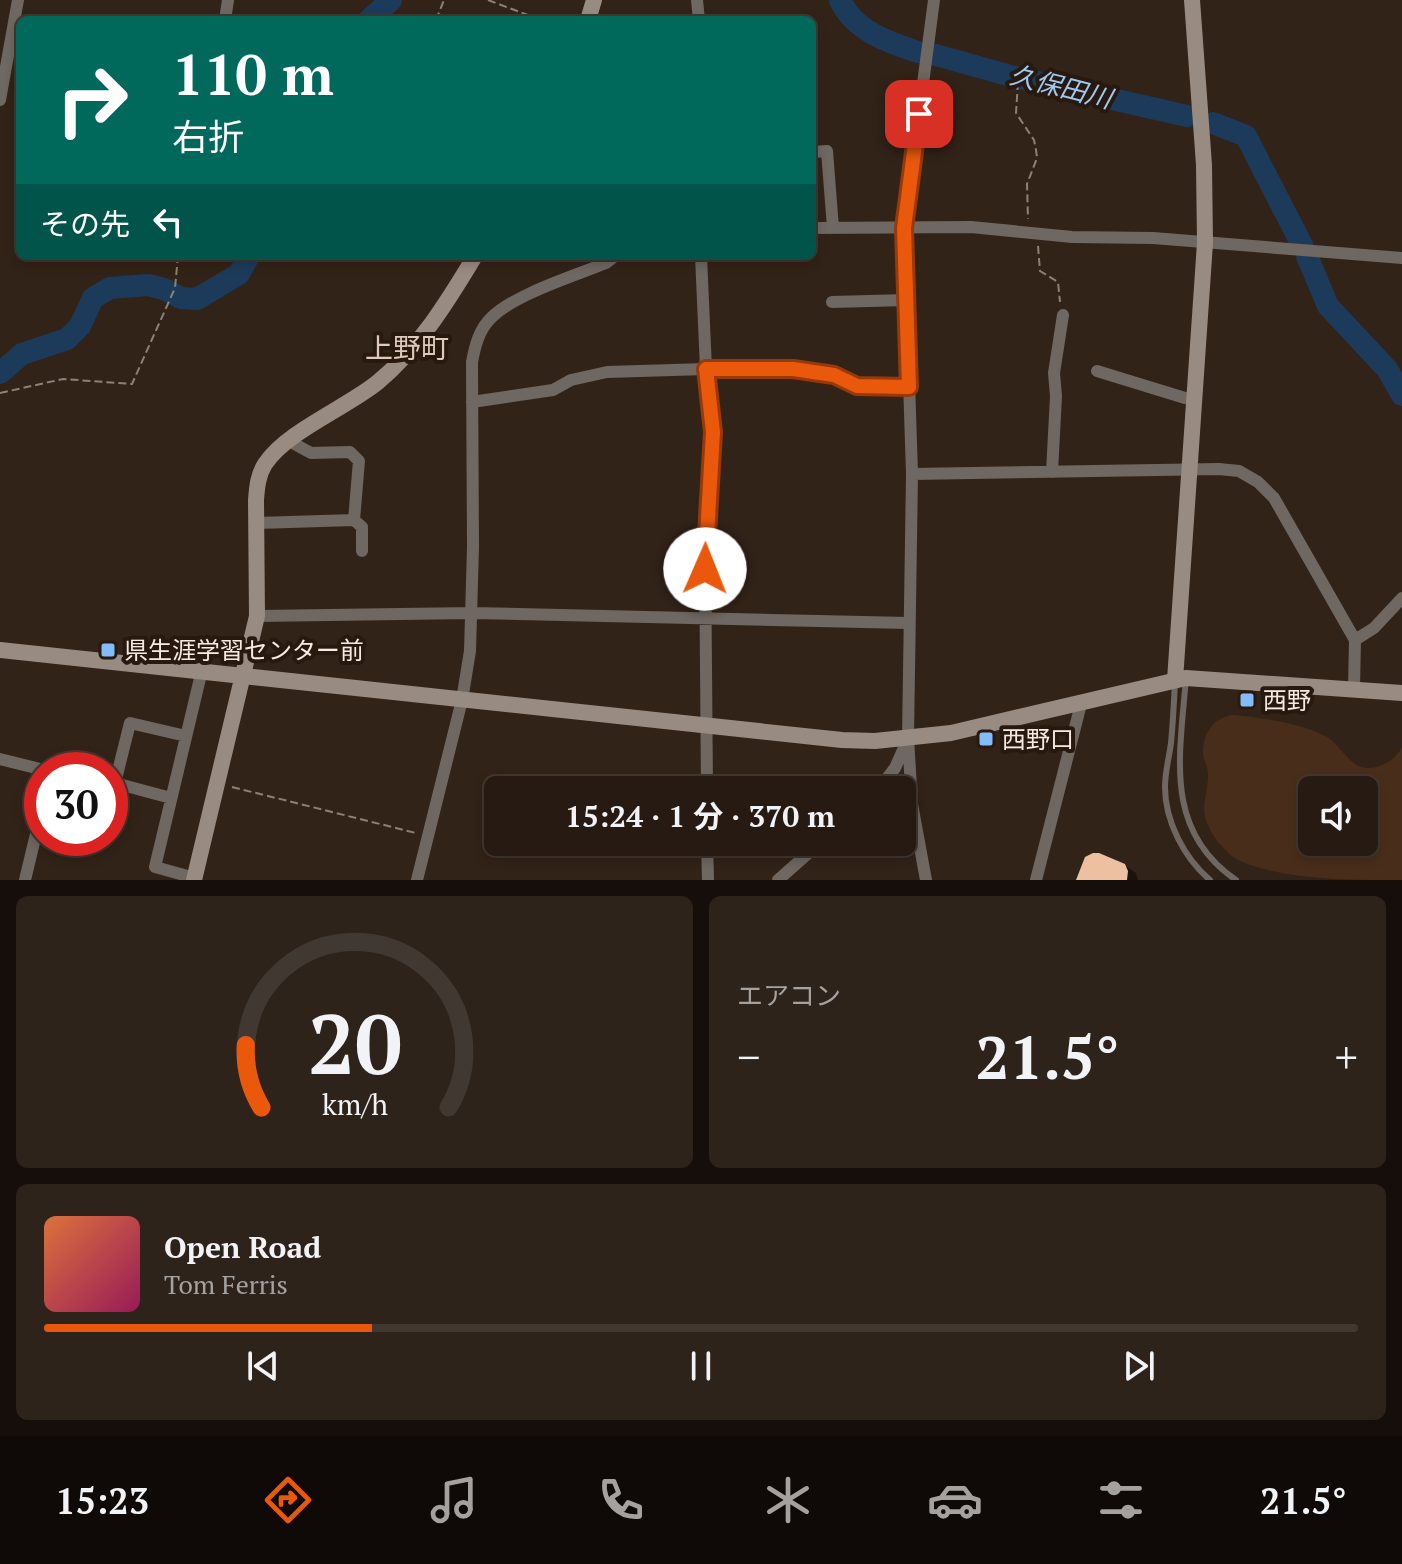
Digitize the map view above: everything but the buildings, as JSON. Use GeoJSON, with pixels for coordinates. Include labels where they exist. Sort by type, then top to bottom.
{"type":"FeatureCollection","features":[{"type":"Feature","properties":{"kind":"street"},"geometry":{"type":"LineString","coordinates":[[0,100],[2,72],[18,0]]}},
{"type":"Feature","properties":{"kind":"street"},"geometry":{"type":"LineString","coordinates":[[926,880],[912,804],[908,738],[912,474],[904,228],[934,0]]}},
{"type":"Feature","properties":{"kind":"street"},"geometry":{"type":"LineString","coordinates":[[1181,679],[1205,243],[1204,165],[1192,0]]}},
{"type":"Feature","properties":{"kind":"street"},"geometry":{"type":"LineString","coordinates":[[816,152],[827,151],[833,228]]}},
{"type":"Feature","properties":{"kind":"street"},"geometry":{"type":"LineString","coordinates":[[816,228],[971,227],[1402,258]]}},
{"type":"Feature","properties":{"kind":"street"},"geometry":{"type":"LineString","coordinates":[[202,670],[155,867],[194,879],[257,616],[258,481],[264,466],[280,447],[378,382],[418,342],[472,260]]}},
{"type":"Feature","properties":{"kind":"street"},"geometry":{"type":"LineString","coordinates":[[417,880],[462,700],[470,651],[472,362],[477,339],[491,318],[511,303],[610,260]]}},
{"type":"Feature","properties":{"kind":"street"},"geometry":{"type":"LineString","coordinates":[[701,260],[706,369],[713,432],[705,545],[707,776]]}},
{"type":"Feature","properties":{"kind":"street"},"geometry":{"type":"LineString","coordinates":[[832,302],[907,300]]}},
{"type":"Feature","properties":{"kind":"street"},"geometry":{"type":"LineString","coordinates":[[1052,472],[1056,396],[1054,373],[1063,315]]}},
{"type":"Feature","properties":{"kind":"street"},"geometry":{"type":"LineString","coordinates":[[472,402],[553,390],[571,380],[607,372],[793,369],[834,375],[857,386],[909,387]]}},
{"type":"Feature","properties":{"kind":"street"},"geometry":{"type":"LineString","coordinates":[[1097,371],[1196,399]]}},
{"type":"Feature","properties":{"kind":"street"},"geometry":{"type":"LineString","coordinates":[[289,441],[311,453],[350,452],[359,461],[354,520]]}},
{"type":"Feature","properties":{"kind":"street"},"geometry":{"type":"LineString","coordinates":[[912,474],[1192,469],[1239,471],[1258,482],[1274,498],[1355,640],[1354,688]]}},
{"type":"Feature","properties":{"kind":"street"},"geometry":{"type":"LineString","coordinates":[[257,523],[354,520],[362,527],[362,551]]}},
{"type":"Feature","properties":{"kind":"street"},"geometry":{"type":"LineString","coordinates":[[1355,640],[1374,628],[1402,598]]}},
{"type":"Feature","properties":{"kind":"street"},"geometry":{"type":"LineString","coordinates":[[257,616],[472,613],[908,623]]}},
{"type":"Feature","properties":{"kind":"street"},"geometry":{"type":"LineString","coordinates":[[0,650],[842,740],[951,733],[1181,679],[1402,693]]}},
{"type":"Feature","properties":{"kind":"street"},"geometry":{"type":"LineString","coordinates":[[1036,880],[1081,704]]}},
{"type":"Feature","properties":{"kind":"street"},"geometry":{"type":"LineString","coordinates":[[171,798],[115,783],[130,723],[186,736]]}},
{"type":"Feature","properties":{"kind":"street"},"geometry":{"type":"LineString","coordinates":[[889,776],[908,738]]}},
{"type":"Feature","properties":{"kind":"street"},"geometry":{"type":"LineString","coordinates":[[0,759],[24,765]]}},
{"type":"Feature","properties":{"kind":"street"},"geometry":{"type":"LineString","coordinates":[[25,880],[31,856]]}},
{"type":"Feature","properties":{"kind":"street"},"geometry":{"type":"LineString","coordinates":[[707,856],[708,880]]}},
{"type":"Feature","properties":{"kind":"street"},"geometry":{"type":"LineString","coordinates":[[778,880],[805,856]]}},
{"type":"Feature","properties":{"kind":"lane"},"geometry":{"type":"LineString","coordinates":[[1181,679],[1165,790],[1171,819],[1184,850],[1210,880]]}},
{"type":"Feature","properties":{"kind":"lane"},"geometry":{"type":"LineString","coordinates":[[1181,679],[1179,772],[1183,802],[1191,828],[1205,854],[1236,880]]}},
{"type":"Feature","properties":{"kind":"path"},"geometry":{"type":"LineString","coordinates":[[488,0],[530,16]]}},
{"type":"Feature","properties":{"kind":"path"},"geometry":{"type":"LineString","coordinates":[[1018,82],[1016,113],[1026,126],[1037,158],[1027,184],[1040,271],[1058,282],[1063,315]]}},
{"type":"Feature","properties":{"kind":"path"},"geometry":{"type":"LineString","coordinates":[[0,393],[63,379],[132,384],[175,288],[178,260]]}},
{"type":"Feature","properties":{"kind":"path"},"geometry":{"type":"LineString","coordinates":[[219,784],[428,836]]}},
{"type":"Feature","properties":{"kind":"shaded area"},"geometry":{"type":"Polygon","coordinates":[[[1235,715],[1270,720],[1316,732],[1332,741],[1354,763],[1366,768],[1387,763],[1402,747],[1402,880],[1340,879],[1277,872],[1240,861],[1227,851],[1211,831],[1204,807],[1208,784],[1203,752],[1205,738],[1212,726],[1222,718],[1235,715]]]}},
{"type":"Feature","properties":{"kind":"waterway","name":"久保田川"},"geometry":{"type":"LineString","coordinates":[[373,16],[391,0]]}},
{"type":"Feature","properties":{"kind":"waterway","name":"久保田川"},"geometry":{"type":"LineString","coordinates":[[840,0],[854,20],[873,34],[918,52]]}},
{"type":"Feature","properties":{"kind":"waterway","name":"久保田川"},"geometry":{"type":"LineString","coordinates":[[936,55],[1011,76],[1187,116]]}},
{"type":"Feature","properties":{"kind":"waterway","name":"久保田川"},"geometry":{"type":"LineString","coordinates":[[1213,123],[1246,136],[1303,247]]}},
{"type":"Feature","properties":{"kind":"waterway","name":"久保田川"},"geometry":{"type":"LineString","coordinates":[[1307,256],[1328,306],[1387,369],[1402,395]]}},
{"type":"Feature","properties":{"kind":"waterway","name":"久保田川"},"geometry":{"type":"LineString","coordinates":[[0,373],[22,354],[67,339],[80,326],[93,298],[110,288],[148,285],[181,298],[197,299],[239,274],[247,260]]}},
{"type":"Feature","properties":{"kind":"place","name":"県生涯学習センター前"},"geometry":{"type":"Point","coordinates":[108,650]}},
{"type":"Feature","properties":{"kind":"place","name":"西野"},"geometry":{"type":"Point","coordinates":[1247,700]}},
{"type":"Feature","properties":{"kind":"place","name":"西野口"},"geometry":{"type":"Point","coordinates":[986,739]}},
{"type":"Feature","properties":{"kind":"district","name":"上野町"},"geometry":{"type":"Point","coordinates":[407,347]}},
{"type":"Feature","properties":{"kind":"route"},"geometry":{"type":"LineString","coordinates":[[705,569],[713,432],[706,369],[793,369],[834,375],[857,386],[909,387],[904,228],[919,114]]}}]}
